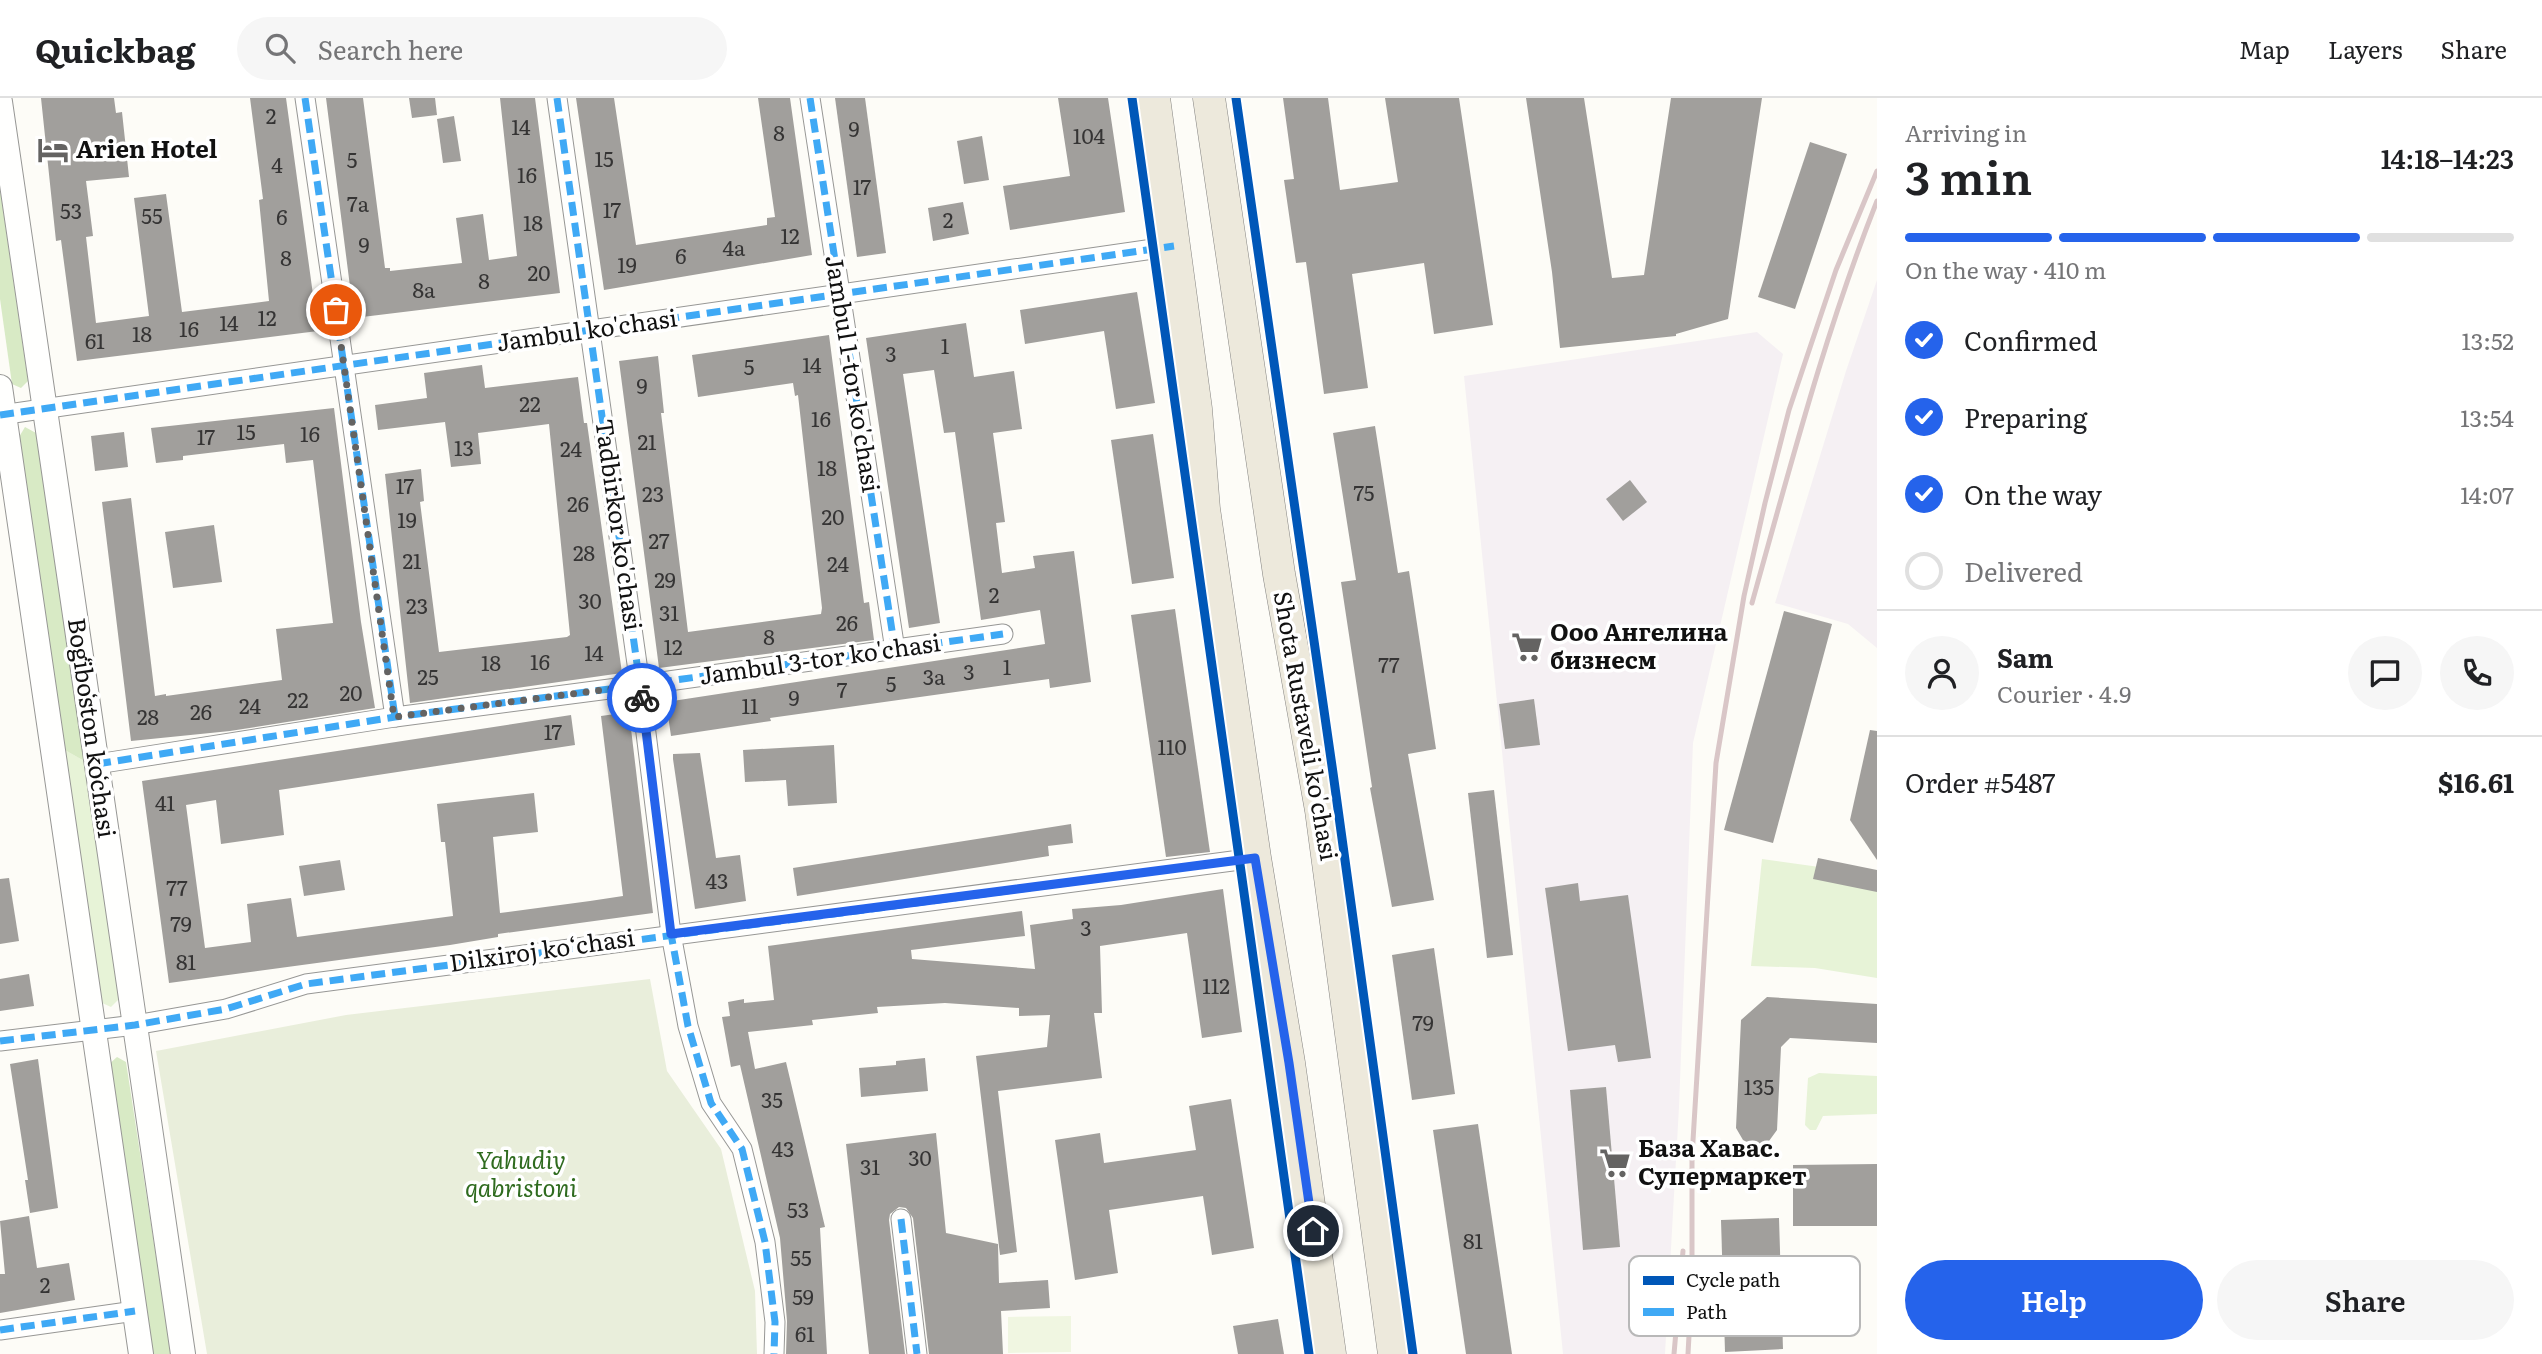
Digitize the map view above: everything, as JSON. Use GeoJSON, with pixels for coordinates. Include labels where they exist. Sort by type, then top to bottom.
{"type":"FeatureCollection","features":[{"type":"Feature","properties":{"kind":"main road"},"geometry":{"type":"LineString","coordinates":[[1154,98],[1196,409],[1204,509],[1255,858],[1289,1063],[1330,1354]]}},
{"type":"Feature","properties":{"kind":"main road","name":"Shota Rustaveli ko'chasi"},"geometry":{"type":"LineString","coordinates":[[1209,98],[1279,574],[1319,798],[1394,1354]]}},
{"type":"Feature","properties":{"kind":"street"},"geometry":{"type":"LineString","coordinates":[[305,98],[394,717]]}},
{"type":"Feature","properties":{"kind":"street","name":"Tadbirkor ko'chasi"},"geometry":{"type":"LineString","coordinates":[[557,98],[640,685],[671,934],[688,1026],[711,1103],[742,1149],[765,1241],[775,1322],[774,1354]]}},
{"type":"Feature","properties":{"kind":"street","name":"Jambul 1-tor ko'chasi"},"geometry":{"type":"LineString","coordinates":[[810,98],[895,650]]}},
{"type":"Feature","properties":{"kind":"street","name":"Bogʻiboʻston koʻchasi"},"geometry":{"type":"LineString","coordinates":[[0,102],[183,1354]]}},
{"type":"Feature","properties":{"kind":"street","name":"Jambul ko'chasi"},"geometry":{"type":"LineString","coordinates":[[2,414],[1174,246]]}},
{"type":"Feature","properties":{"kind":"street","name":"Bogʻiboʻston koʻchasi"},"geometry":{"type":"LineString","coordinates":[[0,387],[141,1354]]}},
{"type":"Feature","properties":{"kind":"street","name":"Jambul 3-tor ko'chasi"},"geometry":{"type":"LineString","coordinates":[[97,764],[394,717],[1003,634]]}},
{"type":"Feature","properties":{"kind":"street","name":"Dilxiroj ko‘chasi"},"geometry":{"type":"LineString","coordinates":[[0,1041],[135,1025],[226,1009],[306,984],[1255,858]]}},
{"type":"Feature","properties":{"kind":"street"},"geometry":{"type":"LineString","coordinates":[[901,1219],[917,1354]]}},
{"type":"Feature","properties":{"kind":"street"},"geometry":{"type":"LineString","coordinates":[[0,1330],[135,1311]]}},
{"type":"Feature","properties":{"kind":"shaded area"},"geometry":{"type":"Polygon","coordinates":[[[1877,280],[1877,648],[1848,624],[1775,603],[1846,371],[1877,280]]]}},
{"type":"Feature","properties":{"kind":"shaded area"},"geometry":{"type":"Polygon","coordinates":[[[1757,332],[1783,354],[1693,743],[1671,1256],[1629,1256],[1629,1336],[1666,1336],[1665,1354],[1563,1354],[1464,376],[1757,332]]]}},
{"type":"Feature","properties":{"kind":"green space"},"geometry":{"type":"Polygon","coordinates":[[[0,189],[28,381],[21,388],[12,384],[0,299],[0,189]]]}},
{"type":"Feature","properties":{"kind":"green space"},"geometry":{"type":"Polygon","coordinates":[[[25,427],[36,433],[86,762],[63,749],[19,437],[25,427]]]}},
{"type":"Feature","properties":{"kind":"green space"},"geometry":{"type":"Polygon","coordinates":[[[63,749],[86,762],[119,999],[111,1007],[100,1002],[63,749]]]}},
{"type":"Feature","properties":{"kind":"green space"},"geometry":{"type":"Polygon","coordinates":[[[1762,859],[1877,875],[1877,978],[1815,968],[1751,966],[1762,859]]]}},
{"type":"Feature","properties":{"kind":"green space","name":"Yahudiy qabristoni"},"geometry":{"type":"Polygon","coordinates":[[[650,979],[667,1071],[721,1149],[755,1291],[757,1354],[207,1354],[156,1051],[346,1015],[650,979]]]}},
{"type":"Feature","properties":{"kind":"green space"},"geometry":{"type":"Polygon","coordinates":[[[117,1057],[126,1062],[171,1354],[150,1354],[107,1066],[117,1057]]]}},
{"type":"Feature","properties":{"kind":"green space"},"geometry":{"type":"Polygon","coordinates":[[[1819,1073],[1877,1076],[1877,1114],[1823,1116],[1816,1130],[1810,1130],[1805,1125],[1808,1078],[1819,1073]]]}},
{"type":"Feature","properties":{"kind":"green space"},"geometry":{"type":"Polygon","coordinates":[[[1071,1316],[1071,1352],[1008,1353],[1008,1317],[1071,1316]]]}},
{"type":"Feature","properties":{"kind":"building"},"geometry":{"type":"Polygon","coordinates":[[[41,98],[114,98],[116,113],[122,112],[129,177],[86,181],[93,236],[86,237],[96,323],[149,316],[134,198],[166,194],[182,312],[269,301],[259,200],[263,199],[250,98],[286,98],[318,331],[77,361],[61,240],[56,241],[41,98]]]}},
{"type":"Feature","properties":{"kind":"building"},"geometry":{"type":"Polygon","coordinates":[[[326,98],[363,98],[385,268],[390,268],[390,271],[462,263],[456,218],[483,214],[489,260],[517,256],[500,98],[535,98],[560,293],[354,318],[326,98]]]}},
{"type":"Feature","properties":{"kind":"building"},"geometry":{"type":"Polygon","coordinates":[[[409,98],[435,98],[437,115],[412,118],[409,98]]]}},
{"type":"Feature","properties":{"kind":"building"},"geometry":{"type":"Polygon","coordinates":[[[576,98],[614,98],[636,245],[767,225],[767,218],[775,217],[758,98],[790,98],[812,255],[604,290],[576,98]]]}},
{"type":"Feature","properties":{"kind":"building"},"geometry":{"type":"Polygon","coordinates":[[[835,98],[865,98],[886,253],[857,257],[835,98]]]}},
{"type":"Feature","properties":{"kind":"building"},"geometry":{"type":"Polygon","coordinates":[[[1058,98],[1108,98],[1125,212],[1010,230],[1003,186],[1070,176],[1058,98]]]}},
{"type":"Feature","properties":{"kind":"building"},"geometry":{"type":"Polygon","coordinates":[[[1283,98],[1328,98],[1340,190],[1398,182],[1385,98],[1459,98],[1493,325],[1434,334],[1424,263],[1352,274],[1368,388],[1324,394],[1306,262],[1296,263],[1284,180],[1294,179],[1283,98]]]}},
{"type":"Feature","properties":{"kind":"building"},"geometry":{"type":"Polygon","coordinates":[[[1526,98],[1584,98],[1612,278],[1644,275],[1671,98],[1762,98],[1728,319],[1676,336],[1560,348],[1552,272],[1526,98]]]}},
{"type":"Feature","properties":{"kind":"building"},"geometry":{"type":"Polygon","coordinates":[[[454,116],[461,161],[443,163],[437,119],[454,116]]]}},
{"type":"Feature","properties":{"kind":"building"},"geometry":{"type":"Polygon","coordinates":[[[982,136],[989,180],[964,184],[957,141],[982,136]]]}},
{"type":"Feature","properties":{"kind":"building"},"geometry":{"type":"Polygon","coordinates":[[[1810,142],[1847,154],[1795,309],[1758,297],[1810,142]]]}},
{"type":"Feature","properties":{"kind":"building"},"geometry":{"type":"Polygon","coordinates":[[[963,202],[969,234],[933,241],[928,208],[963,202]]]}},
{"type":"Feature","properties":{"kind":"building"},"geometry":{"type":"Polygon","coordinates":[[[1137,292],[1155,403],[1116,409],[1104,331],[1025,344],[1020,310],[1137,292]]]}},
{"type":"Feature","properties":{"kind":"building"},"geometry":{"type":"Polygon","coordinates":[[[966,323],[974,377],[1014,371],[1022,429],[993,433],[1005,522],[996,523],[1002,573],[1035,568],[1033,556],[1074,551],[1091,682],[1050,688],[1049,679],[770,718],[771,721],[671,736],[666,702],[1045,644],[1040,610],[981,620],[955,432],[944,433],[934,370],[903,374],[940,623],[909,628],[866,338],[966,323]]]}},
{"type":"Feature","properties":{"kind":"building"},"geometry":{"type":"Polygon","coordinates":[[[829,335],[864,603],[869,602],[874,640],[659,668],[619,361],[658,356],[664,413],[661,413],[688,632],[821,614],[822,608],[798,395],[795,396],[793,383],[698,397],[692,355],[829,335]]]}},
{"type":"Feature","properties":{"kind":"building"},"geometry":{"type":"Polygon","coordinates":[[[482,365],[485,388],[578,377],[584,423],[587,423],[622,673],[410,703],[385,474],[421,469],[424,501],[420,502],[439,652],[570,635],[549,424],[478,433],[481,464],[451,467],[445,422],[378,430],[375,405],[427,398],[424,373],[482,365]]]}},
{"type":"Feature","properties":{"kind":"building"},"geometry":{"type":"Polygon","coordinates":[[[334,408],[361,622],[375,708],[230,731],[131,741],[102,502],[131,498],[155,696],[282,680],[276,629],[333,623],[313,460],[286,463],[284,444],[183,456],[183,460],[156,463],[151,428],[334,408]]]}},
{"type":"Feature","properties":{"kind":"building"},"geometry":{"type":"Polygon","coordinates":[[[1375,426],[1398,573],[1409,571],[1436,749],[1408,754],[1434,900],[1392,907],[1370,788],[1372,787],[1341,582],[1356,580],[1333,433],[1375,426]]]}},
{"type":"Feature","properties":{"kind":"building"},"geometry":{"type":"Polygon","coordinates":[[[124,432],[128,467],[95,471],[91,436],[124,432]]]}},
{"type":"Feature","properties":{"kind":"building"},"geometry":{"type":"Polygon","coordinates":[[[1153,434],[1174,578],[1132,584],[1111,440],[1153,434]]]}},
{"type":"Feature","properties":{"kind":"building"},"geometry":{"type":"Polygon","coordinates":[[[1630,480],[1647,502],[1623,521],[1606,499],[1630,480]]]}},
{"type":"Feature","properties":{"kind":"building"},"geometry":{"type":"Polygon","coordinates":[[[214,525],[222,582],[173,588],[165,532],[214,525]]]}},
{"type":"Feature","properties":{"kind":"building"},"geometry":{"type":"Polygon","coordinates":[[[1175,609],[1210,852],[1166,857],[1131,615],[1175,609]]]}},
{"type":"Feature","properties":{"kind":"building"},"geometry":{"type":"Polygon","coordinates":[[[1784,611],[1832,624],[1773,843],[1724,830],[1784,611]]]}},
{"type":"Feature","properties":{"kind":"building"},"geometry":{"type":"Polygon","coordinates":[[[1534,699],[1540,745],[1505,749],[1499,704],[1534,699]]]}},
{"type":"Feature","properties":{"kind":"building"},"geometry":{"type":"Polygon","coordinates":[[[629,712],[653,913],[498,934],[498,937],[450,945],[169,983],[142,781],[571,715],[575,745],[279,790],[284,835],[221,844],[216,800],[186,805],[205,948],[251,942],[247,904],[291,898],[297,937],[453,916],[445,842],[441,842],[437,804],[534,793],[538,832],[493,837],[500,913],[590,901],[623,896],[601,716],[629,712]]]}},
{"type":"Feature","properties":{"kind":"building"},"geometry":{"type":"Polygon","coordinates":[[[1870,730],[1877,731],[1877,860],[1850,820],[1870,730]]]}},
{"type":"Feature","properties":{"kind":"building"},"geometry":{"type":"Polygon","coordinates":[[[834,745],[837,803],[788,806],[786,780],[745,782],[743,750],[834,745]]]}},
{"type":"Feature","properties":{"kind":"building"},"geometry":{"type":"Polygon","coordinates":[[[700,753],[716,858],[740,855],[746,901],[695,909],[673,754],[700,753]]]}},
{"type":"Feature","properties":{"kind":"building"},"geometry":{"type":"Polygon","coordinates":[[[1494,790],[1513,955],[1487,958],[1468,793],[1494,790]]]}},
{"type":"Feature","properties":{"kind":"building"},"geometry":{"type":"Polygon","coordinates":[[[1071,824],[1073,843],[1048,846],[1049,856],[797,896],[793,868],[1071,824]]]}},
{"type":"Feature","properties":{"kind":"building"},"geometry":{"type":"Polygon","coordinates":[[[1818,858],[1877,870],[1877,892],[1813,879],[1818,858]]]}},
{"type":"Feature","properties":{"kind":"building"},"geometry":{"type":"Polygon","coordinates":[[[340,860],[345,890],[304,896],[299,866],[340,860]]]}},
{"type":"Feature","properties":{"kind":"building"},"geometry":{"type":"Polygon","coordinates":[[[9,878],[19,941],[0,944],[0,879],[9,878]]]}},
{"type":"Feature","properties":{"kind":"building"},"geometry":{"type":"Polygon","coordinates":[[[1578,883],[1580,901],[1628,895],[1651,1058],[1618,1062],[1615,1045],[1568,1051],[1545,888],[1578,883]]]}},
{"type":"Feature","properties":{"kind":"building"},"geometry":{"type":"Polygon","coordinates":[[[1223,889],[1242,1032],[1202,1038],[1187,933],[1100,946],[1102,1013],[1094,1013],[1102,1078],[998,1091],[1017,1252],[1000,1255],[976,1056],[1047,1047],[1050,1015],[1019,1016],[1019,1008],[945,1003],[877,1007],[878,1013],[812,1020],[813,1025],[748,1032],[755,1069],[786,1062],[825,1227],[820,1228],[827,1354],[786,1354],[787,1321],[780,1238],[740,1065],[731,1067],[722,1017],[730,1016],[728,1002],[744,999],[744,1003],[774,1000],[768,946],[1022,911],[1025,936],[911,950],[912,959],[1035,969],[1030,925],[1073,919],[1072,909],[1121,905],[1223,889]]]}},
{"type":"Feature","properties":{"kind":"building"},"geometry":{"type":"Polygon","coordinates":[[[1434,948],[1455,1094],[1412,1100],[1392,955],[1434,948]]]}},
{"type":"Feature","properties":{"kind":"building"},"geometry":{"type":"Polygon","coordinates":[[[29,974],[34,1006],[0,1011],[0,979],[29,974]]]}},
{"type":"Feature","properties":{"kind":"building"},"geometry":{"type":"Polygon","coordinates":[[[1767,997],[1877,1004],[1877,1043],[1790,1038],[1781,1047],[1777,1130],[1769,1141],[1755,1146],[1743,1140],[1736,1128],[1741,1020],[1767,997]]]}},
{"type":"Feature","properties":{"kind":"building"},"geometry":{"type":"Polygon","coordinates":[[[925,1058],[928,1091],[861,1097],[859,1068],[896,1065],[896,1061],[925,1058]]]}},
{"type":"Feature","properties":{"kind":"building"},"geometry":{"type":"Polygon","coordinates":[[[38,1059],[58,1208],[30,1213],[25,1180],[28,1180],[10,1064],[38,1059]]]}},
{"type":"Feature","properties":{"kind":"building"},"geometry":{"type":"Polygon","coordinates":[[[1606,1087],[1620,1247],[1583,1250],[1570,1090],[1606,1087]]]}},
{"type":"Feature","properties":{"kind":"building"},"geometry":{"type":"Polygon","coordinates":[[[1231,1099],[1254,1248],[1212,1255],[1203,1196],[1109,1210],[1118,1273],[1075,1280],[1055,1140],[1100,1133],[1104,1163],[1196,1150],[1189,1106],[1231,1099]]]}},
{"type":"Feature","properties":{"kind":"building"},"geometry":{"type":"Polygon","coordinates":[[[1478,1124],[1512,1354],[1466,1354],[1433,1130],[1478,1124]]]}},
{"type":"Feature","properties":{"kind":"building"},"geometry":{"type":"Polygon","coordinates":[[[936,1133],[946,1233],[998,1244],[999,1283],[1048,1280],[1050,1308],[1001,1311],[1003,1354],[929,1354],[913,1218],[906,1208],[899,1207],[890,1214],[889,1220],[905,1354],[869,1354],[846,1144],[936,1133]]]}},
{"type":"Feature","properties":{"kind":"building"},"geometry":{"type":"Polygon","coordinates":[[[1877,1164],[1877,1226],[1793,1226],[1793,1165],[1877,1164]]]}},
{"type":"Feature","properties":{"kind":"building"},"geometry":{"type":"Polygon","coordinates":[[[29,1216],[37,1268],[69,1263],[75,1300],[0,1313],[0,1274],[5,1274],[0,1221],[29,1216]]]}},
{"type":"Feature","properties":{"kind":"building"},"geometry":{"type":"Polygon","coordinates":[[[1779,1218],[1780,1256],[1722,1256],[1721,1220],[1779,1218]]]}},
{"type":"Feature","properties":{"kind":"building"},"geometry":{"type":"Polygon","coordinates":[[[1278,1319],[1284,1354],[1238,1354],[1233,1326],[1278,1319]]]}},
{"type":"Feature","properties":{"kind":"building"},"geometry":{"type":"Polygon","coordinates":[[[1725,1336],[1783,1336],[1783,1349],[1725,1352],[1725,1336]]]}},
{"type":"Feature","properties":{"kind":"railway"},"geometry":{"type":"LineString","coordinates":[[1692,1256],[1692,1157],[1716,763],[1744,596],[1789,410],[1836,270],[1877,171]]}},
{"type":"Feature","properties":{"kind":"railway"},"geometry":{"type":"LineString","coordinates":[[1752,603],[1825,350],[1877,201]]}},
{"type":"Feature","properties":{"kind":"railway"},"geometry":{"type":"LineString","coordinates":[[1683,1251],[1683,1256]]}},
{"type":"Feature","properties":{"kind":"railway"},"geometry":{"type":"LineString","coordinates":[[1674,1354],[1676,1336]]}},
{"type":"Feature","properties":{"kind":"railway"},"geometry":{"type":"LineString","coordinates":[[1688,1354],[1689,1336]]}},
{"type":"Feature","properties":{"kind":"marked path"},"geometry":{"type":"LineString","coordinates":[[305,98],[395,717]]}},
{"type":"Feature","properties":{"kind":"marked path"},"geometry":{"type":"LineString","coordinates":[[557,98],[640,685],[671,934],[688,1026],[711,1103],[742,1149],[765,1242],[775,1322],[774,1354]]}},
{"type":"Feature","properties":{"kind":"marked path"},"geometry":{"type":"LineString","coordinates":[[810,98],[895,650]]}},
{"type":"Feature","properties":{"kind":"marked path"},"geometry":{"type":"LineString","coordinates":[[0,415],[1174,246]]}},
{"type":"Feature","properties":{"kind":"marked path"},"geometry":{"type":"LineString","coordinates":[[97,764],[395,717],[1003,634]]}},
{"type":"Feature","properties":{"kind":"marked path"},"geometry":{"type":"LineString","coordinates":[[0,1041],[135,1025],[226,1009],[306,984],[1255,858]]}},
{"type":"Feature","properties":{"kind":"marked path"},"geometry":{"type":"LineString","coordinates":[[901,1219],[917,1354]]}},
{"type":"Feature","properties":{"kind":"marked path"},"geometry":{"type":"LineString","coordinates":[[0,1330],[135,1311]]}},
{"type":"Feature","properties":{"kind":"cycle path"},"geometry":{"type":"LineString","coordinates":[[1132,98],[1309,1354]]}},
{"type":"Feature","properties":{"kind":"cycle path"},"geometry":{"type":"LineString","coordinates":[[1236,98],[1413,1354]]}},
{"type":"Feature","properties":{"kind":"way so far"},"geometry":{"type":"LineString","coordinates":[[336,310],[394,717],[640,685],[642,698]]}},
{"type":"Feature","properties":{"kind":"place","name":"Arien Hotel"},"geometry":{"type":"Point","coordinates":[53,150]}},
{"type":"Feature","properties":{"kind":"place","name":"Ооо Ангелина бизнесм"},"geometry":{"type":"Point","coordinates":[1527,647]}},
{"type":"Feature","properties":{"kind":"place","name":"База Хавас. Супермаркет"},"geometry":{"type":"Point","coordinates":[1615,1163]}},
{"type":"Feature","properties":{"kind":"route"},"geometry":{"type":"LineString","coordinates":[[642,698],[671,934],[1255,858],[1313,1231]]}}]}
